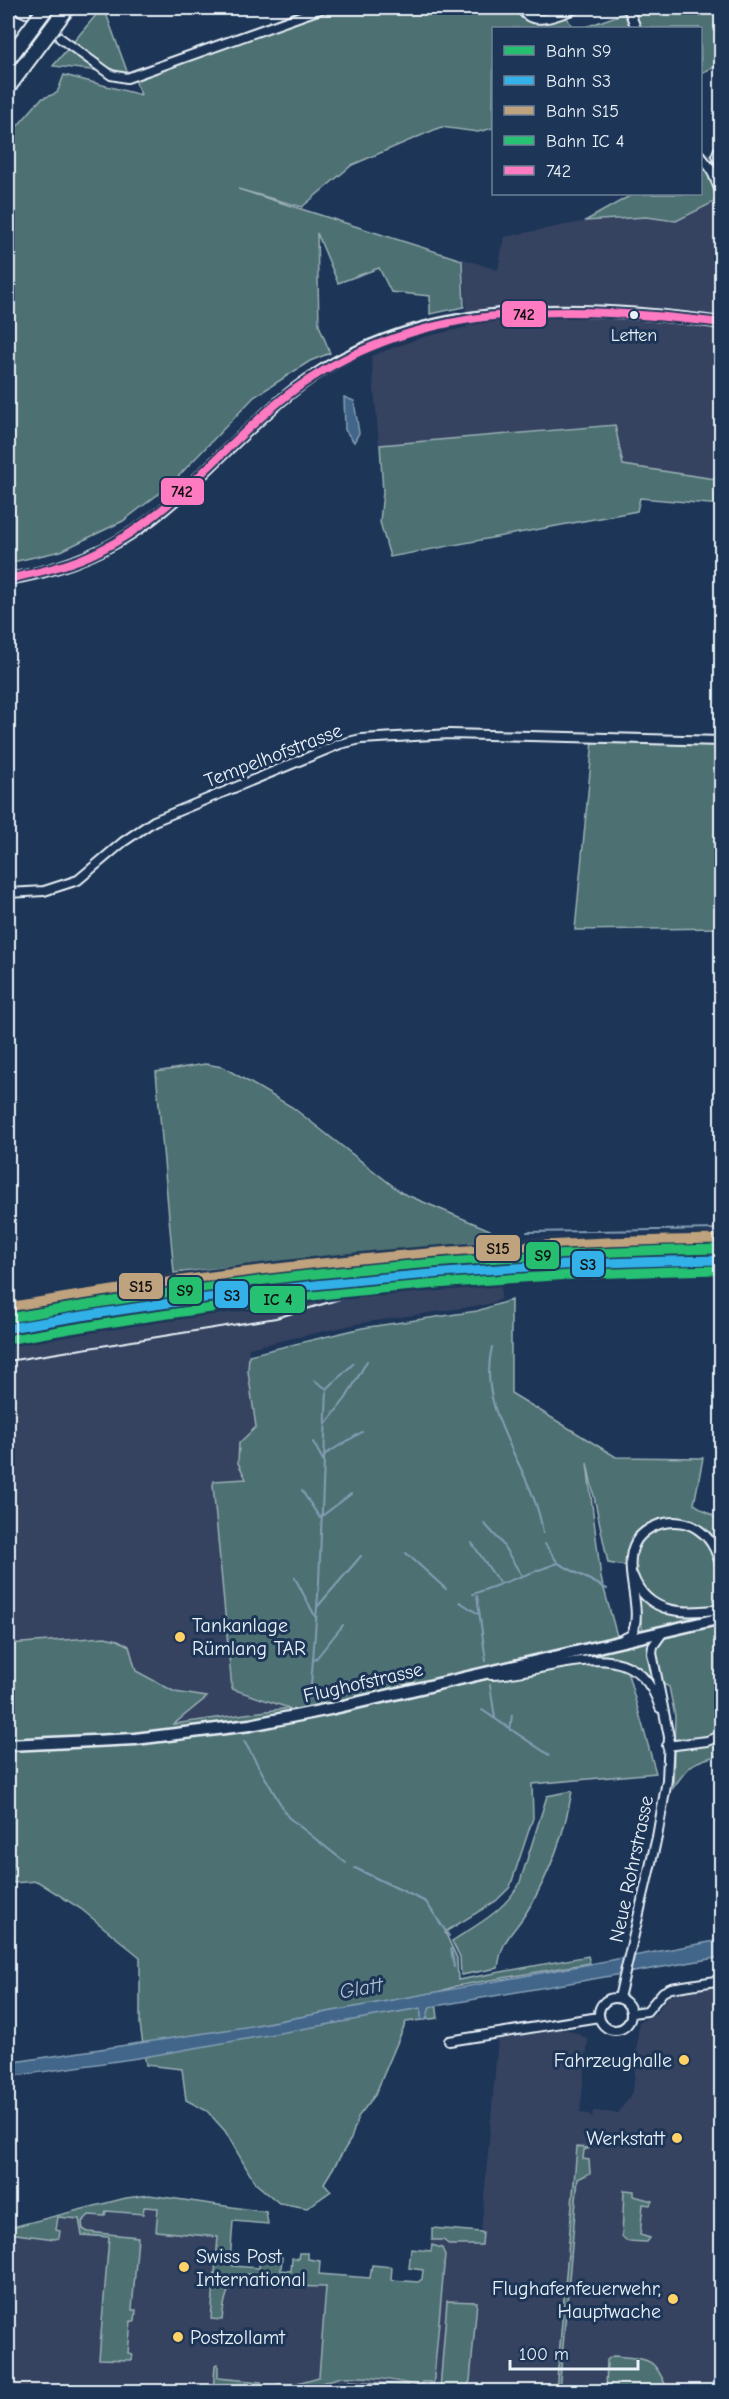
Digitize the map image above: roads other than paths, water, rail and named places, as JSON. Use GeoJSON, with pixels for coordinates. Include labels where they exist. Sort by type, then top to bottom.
{"type":"FeatureCollection","features":[{"type":"Feature","properties":{"kind":"highway"},"geometry":{"type":"LineString","coordinates":[[8,59],[46,8]]}},
{"type":"Feature","properties":{"kind":"highway"},"geometry":{"type":"LineString","coordinates":[[8,87],[67,8]]}},
{"type":"Feature","properties":{"kind":"main road","name":"Flughofstrasse"},"geometry":{"type":"LineString","coordinates":[[8,1745],[108,1741],[224,1729],[330,1709],[722,1618]]}},
{"type":"Feature","properties":{"kind":"street"},"geometry":{"type":"LineString","coordinates":[[8,11],[15,8],[27,13]]}},
{"type":"Feature","properties":{"kind":"street"},"geometry":{"type":"LineString","coordinates":[[60,38],[111,75],[127,78],[323,8]]}},
{"type":"Feature","properties":{"kind":"street"},"geometry":{"type":"LineString","coordinates":[[521,8],[524,14],[534,19],[553,17],[577,8]]}},
{"type":"Feature","properties":{"kind":"street"},"geometry":{"type":"LineString","coordinates":[[628,8],[636,27]]}},
{"type":"Feature","properties":{"kind":"street"},"geometry":{"type":"LineString","coordinates":[[702,158],[711,169],[722,196]]}},
{"type":"Feature","properties":{"kind":"street"},"geometry":{"type":"LineString","coordinates":[[8,579],[82,560],[135,533],[177,500],[291,392],[340,361],[409,332],[486,315],[547,310],[627,312],[722,323]]}},
{"type":"Feature","properties":{"kind":"street","name":"Tempelhofstrasse"},"geometry":{"type":"LineString","coordinates":[[8,893],[44,891],[78,880],[123,842],[154,821],[340,744],[361,739],[450,734],[722,741]]}},
{"type":"Feature","properties":{"kind":"street"},"geometry":{"type":"LineString","coordinates":[[617,1643],[631,1635],[636,1626],[631,1572],[632,1552],[643,1535],[657,1525],[675,1522],[694,1527],[714,1546],[722,1571]]}},
{"type":"Feature","properties":{"kind":"street"},"geometry":{"type":"LineString","coordinates":[[631,1572],[644,1596],[668,1611],[689,1614],[722,1609]]}},
{"type":"Feature","properties":{"kind":"street","name":"Neue Rohrstrasse"},"geometry":{"type":"LineString","coordinates":[[619,1998],[665,1791],[669,1737],[666,1713],[652,1653],[652,1646],[663,1632]]}},
{"type":"Feature","properties":{"kind":"street","name":"Neue Rohrstrasse"},"geometry":{"type":"LineString","coordinates":[[471,1676],[512,1675],[590,1660],[621,1662],[638,1671],[656,1696],[667,1746]]}},
{"type":"Feature","properties":{"kind":"street"},"geometry":{"type":"LineString","coordinates":[[667,1746],[707,1740],[722,1735]]}},
{"type":"Feature","properties":{"kind":"street"},"geometry":{"type":"LineString","coordinates":[[632,2013],[647,2011],[663,1992],[671,1988],[722,1980]]}},
{"type":"Feature","properties":{"kind":"street"},"geometry":{"type":"LineString","coordinates":[[619,1998],[626,2002],[632,2013],[628,2025],[617,2031],[605,2027],[599,2017],[600,2008],[606,2001],[619,1998]]}},
{"type":"Feature","properties":{"kind":"street"},"geometry":{"type":"LineString","coordinates":[[449,2041],[599,2017]]}},
{"type":"Feature","properties":{"kind":"waterway"},"geometry":{"type":"LineString","coordinates":[[527,1232],[722,1229]]}},
{"type":"Feature","properties":{"kind":"waterway"},"geometry":{"type":"LineString","coordinates":[[492,1347],[489,1372],[498,1419],[529,1486],[538,1509],[543,1533]]}},
{"type":"Feature","properties":{"kind":"waterway"},"geometry":{"type":"LineString","coordinates":[[326,1424],[346,1398],[367,1361]]}},
{"type":"Feature","properties":{"kind":"waterway"},"geometry":{"type":"LineString","coordinates":[[310,1698],[319,1582],[327,1389],[353,1364]]}},
{"type":"Feature","properties":{"kind":"waterway"},"geometry":{"type":"LineString","coordinates":[[314,1380],[327,1389]]}},
{"type":"Feature","properties":{"kind":"waterway"},"geometry":{"type":"LineString","coordinates":[[324,1455],[362,1432]]}},
{"type":"Feature","properties":{"kind":"waterway"},"geometry":{"type":"LineString","coordinates":[[313,1442],[323,1460]]}},
{"type":"Feature","properties":{"kind":"waterway"},"geometry":{"type":"LineString","coordinates":[[302,1491],[320,1518]]}},
{"type":"Feature","properties":{"kind":"waterway"},"geometry":{"type":"LineString","coordinates":[[322,1516],[351,1494]]}},
{"type":"Feature","properties":{"kind":"waterway"},"geometry":{"type":"LineString","coordinates":[[484,1523],[501,1542],[522,1576]]}},
{"type":"Feature","properties":{"kind":"waterway"},"geometry":{"type":"LineString","coordinates":[[472,1543],[500,1584]]}},
{"type":"Feature","properties":{"kind":"waterway"},"geometry":{"type":"LineString","coordinates":[[545,1544],[558,1563],[607,1589]]}},
{"type":"Feature","properties":{"kind":"waterway"},"geometry":{"type":"LineString","coordinates":[[406,1553],[446,1589]]}},
{"type":"Feature","properties":{"kind":"waterway"},"geometry":{"type":"LineString","coordinates":[[318,1606],[361,1556]]}},
{"type":"Feature","properties":{"kind":"waterway"},"geometry":{"type":"LineString","coordinates":[[473,1594],[558,1563]]}},
{"type":"Feature","properties":{"kind":"waterway"},"geometry":{"type":"LineString","coordinates":[[295,1578],[316,1618]]}},
{"type":"Feature","properties":{"kind":"waterway"},"geometry":{"type":"LineString","coordinates":[[477,1596],[486,1661]]}},
{"type":"Feature","properties":{"kind":"waterway"},"geometry":{"type":"LineString","coordinates":[[460,1602],[480,1615]]}},
{"type":"Feature","properties":{"kind":"waterway"},"geometry":{"type":"LineString","coordinates":[[315,1660],[343,1625]]}},
{"type":"Feature","properties":{"kind":"waterway"},"geometry":{"type":"LineString","coordinates":[[490,1685],[495,1718]]}},
{"type":"Feature","properties":{"kind":"waterway"},"geometry":{"type":"LineString","coordinates":[[482,1710],[549,1755]]}},
{"type":"Feature","properties":{"kind":"waterway"},"geometry":{"type":"LineString","coordinates":[[510,1730],[512,1715]]}},
{"type":"Feature","properties":{"kind":"waterway"},"geometry":{"type":"LineString","coordinates":[[244,1741],[288,1817],[346,1863]]}},
{"type":"Feature","properties":{"kind":"waterway"},"geometry":{"type":"LineString","coordinates":[[355,1868],[426,1902],[449,1936]]}},
{"type":"Feature","properties":{"kind":"waterway"},"geometry":{"type":"LineString","coordinates":[[451,1949],[454,1967]]}},
{"type":"Feature","properties":{"kind":"railway"},"geometry":{"type":"LineString","coordinates":[[722,143],[714,148],[711,156],[722,179]]}},
{"type":"Feature","properties":{"kind":"railway"},"geometry":{"type":"LineString","coordinates":[[8,1338],[134,1317],[448,1274],[511,1263]]}},
{"type":"Feature","properties":{"kind":"railway"},"geometry":{"type":"LineString","coordinates":[[8,1361],[276,1318],[357,1294]]}},
{"type":"Feature","properties":{"kind":"rail line","name":"S15"},"geometry":{"type":"LineString","coordinates":[[8,1307],[185,1280],[363,1259],[542,1245],[722,1239]]}},
{"type":"Feature","properties":{"kind":"rail line","name":"S9"},"geometry":{"type":"LineString","coordinates":[[8,1318],[186,1290],[364,1269],[542,1256],[722,1249]]}},
{"type":"Feature","properties":{"kind":"rail line","name":"S3"},"geometry":{"type":"LineString","coordinates":[[10,1328],[187,1300],[364,1280],[543,1266],[722,1260]]}},
{"type":"Feature","properties":{"kind":"place","name":"Letten"},"geometry":{"type":"Point","coordinates":[634,315]}},
{"type":"Feature","properties":{"kind":"place","name":"Tankanlage Rümlang TAR"},"geometry":{"type":"Point","coordinates":[180,1637]}},
{"type":"Feature","properties":{"kind":"place","name":"Fahrzeughalle"},"geometry":{"type":"Point","coordinates":[684,2060]}},
{"type":"Feature","properties":{"kind":"place","name":"Werkstatt"},"geometry":{"type":"Point","coordinates":[677,2138]}},
{"type":"Feature","properties":{"kind":"place","name":"Swiss Post International"},"geometry":{"type":"Point","coordinates":[184,2267]}},
{"type":"Feature","properties":{"kind":"place","name":"Flughafenfeuerwehr, Hauptwache"},"geometry":{"type":"Point","coordinates":[673,2299]}},
{"type":"Feature","properties":{"kind":"place","name":"Postzollamt"},"geometry":{"type":"Point","coordinates":[178,2337]}},
{"type":"Feature","properties":{"kind":"water label","name":"Glatt"},"geometry":{"type":"Point","coordinates":[361,1988]}}]}
